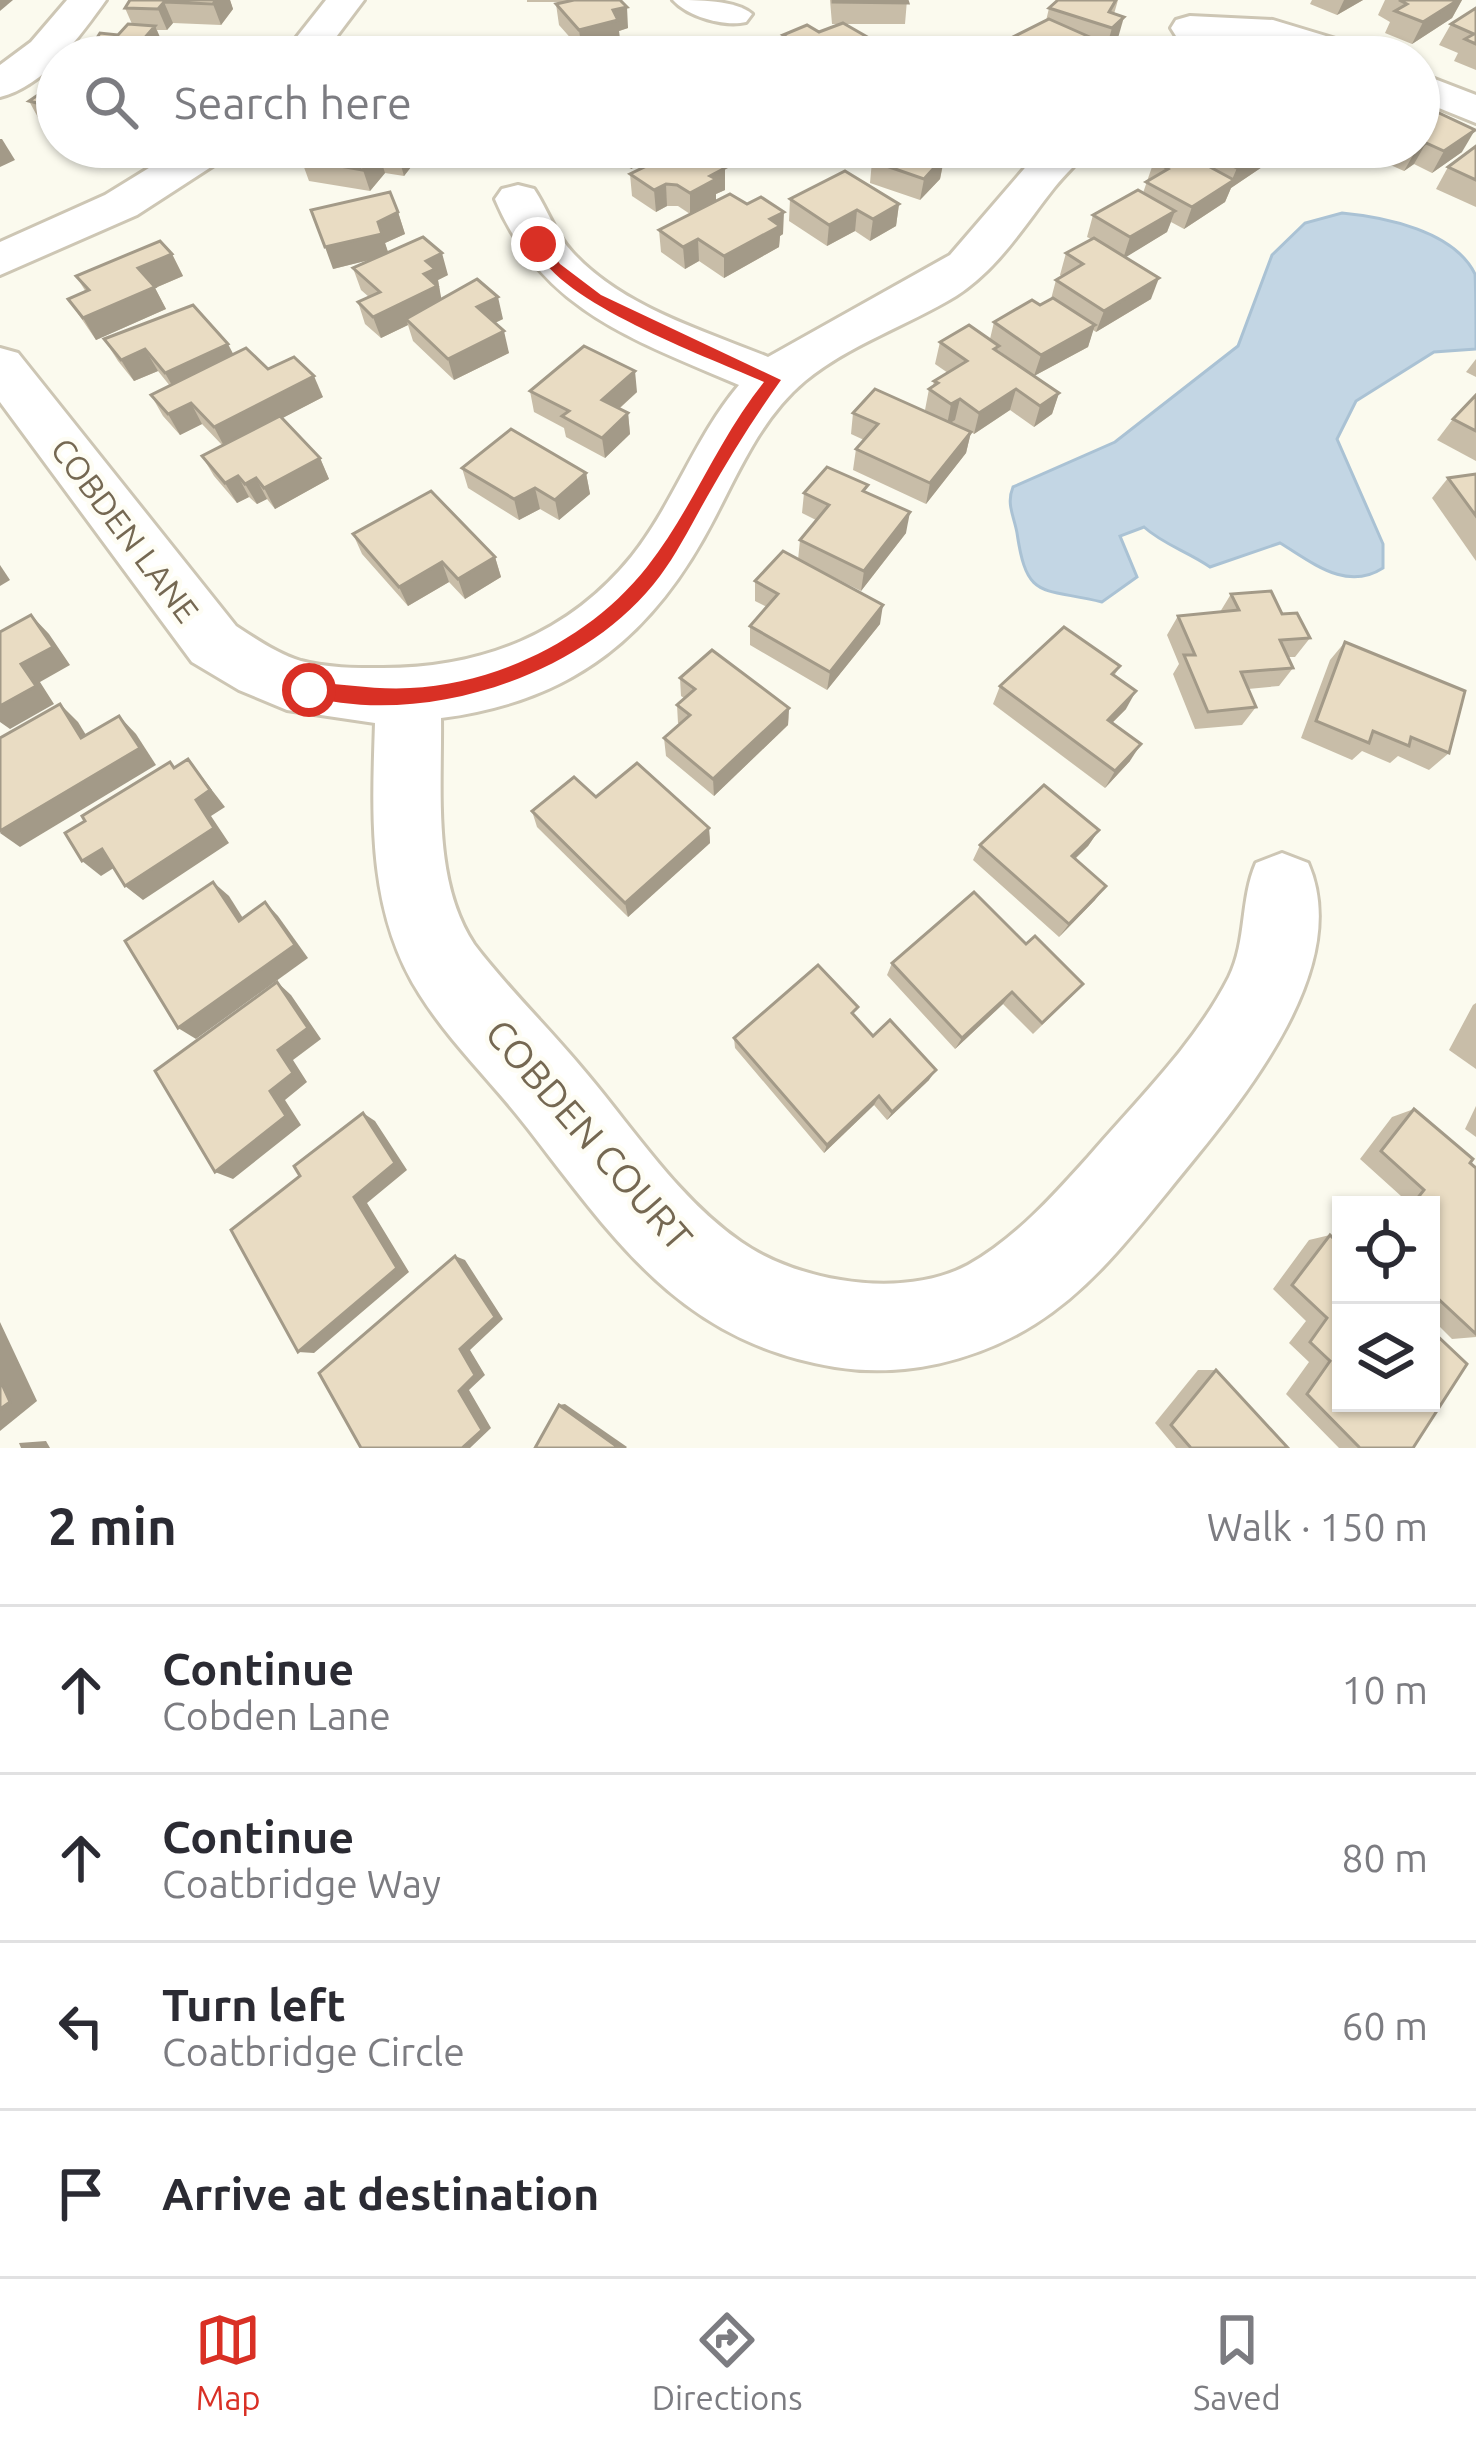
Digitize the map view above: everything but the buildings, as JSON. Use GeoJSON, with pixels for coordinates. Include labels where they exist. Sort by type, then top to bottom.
{"type":"FeatureCollection","features":[{"type":"Feature","properties":{"kind":"street"},"geometry":{"type":"LineString","coordinates":[[57,36],[88,0]]}},
{"type":"Feature","properties":{"kind":"street"},"geometry":{"type":"LineString","coordinates":[[317,36],[345,0]]}},
{"type":"Feature","properties":{"kind":"street"},"geometry":{"type":"LineString","coordinates":[[692,0],[733,14]]}},
{"type":"Feature","properties":{"kind":"street"},"geometry":{"type":"LineString","coordinates":[[1185,28],[1289,36]]}},
{"type":"Feature","properties":{"kind":"street"},"geometry":{"type":"LineString","coordinates":[[0,85],[36,57]]}},
{"type":"Feature","properties":{"kind":"street"},"geometry":{"type":"LineString","coordinates":[[1440,94],[1476,110]]}},
{"type":"Feature","properties":{"kind":"street"},"geometry":{"type":"LineString","coordinates":[[0,260],[121,205],[180,168]]}},
{"type":"Feature","properties":{"kind":"street","name":"COBDEN LANE"},"geometry":{"type":"LineString","coordinates":[[0,364],[214,644],[248,665],[309,690],[408,697],[478,685],[524,670],[602,625],[655,570],[746,414],[774,380],[812,351],[969,263],[1046,168]]}},
{"type":"Feature","properties":{"kind":"street"},"geometry":{"type":"LineString","coordinates":[[518,199],[541,249],[577,286],[774,380]]}},
{"type":"Feature","properties":{"kind":"street","name":"COBDEN COURT"},"geometry":{"type":"LineString","coordinates":[[408,697],[410,863],[428,937],[465,989],[647,1208],[710,1273],[802,1316],[836,1324],[900,1328],[935,1320],[997,1297],[1048,1262],[1213,1076],[1241,1035],[1269,971],[1279,933],[1282,887]]}},
{"type":"Feature","properties":{"kind":"water"},"geometry":{"type":"Polygon","coordinates":[[[1342,213],[1378,218],[1435,237],[1465,259],[1475,274],[1476,349],[1434,352],[1356,401],[1337,439],[1383,544],[1383,568],[1369,575],[1343,576],[1280,543],[1210,567],[1144,527],[1120,536],[1137,577],[1102,602],[1051,592],[1032,581],[1011,510],[1013,487],[1115,442],[1238,346],[1272,255],[1305,223],[1342,213]]]}},
{"type":"Feature","properties":{"kind":"route"},"geometry":{"type":"LineString","coordinates":[[309,690],[408,697],[457,689],[524,670],[583,639],[633,598],[655,570],[746,414],[774,380],[596,298],[555,267],[538,244]]}}]}
